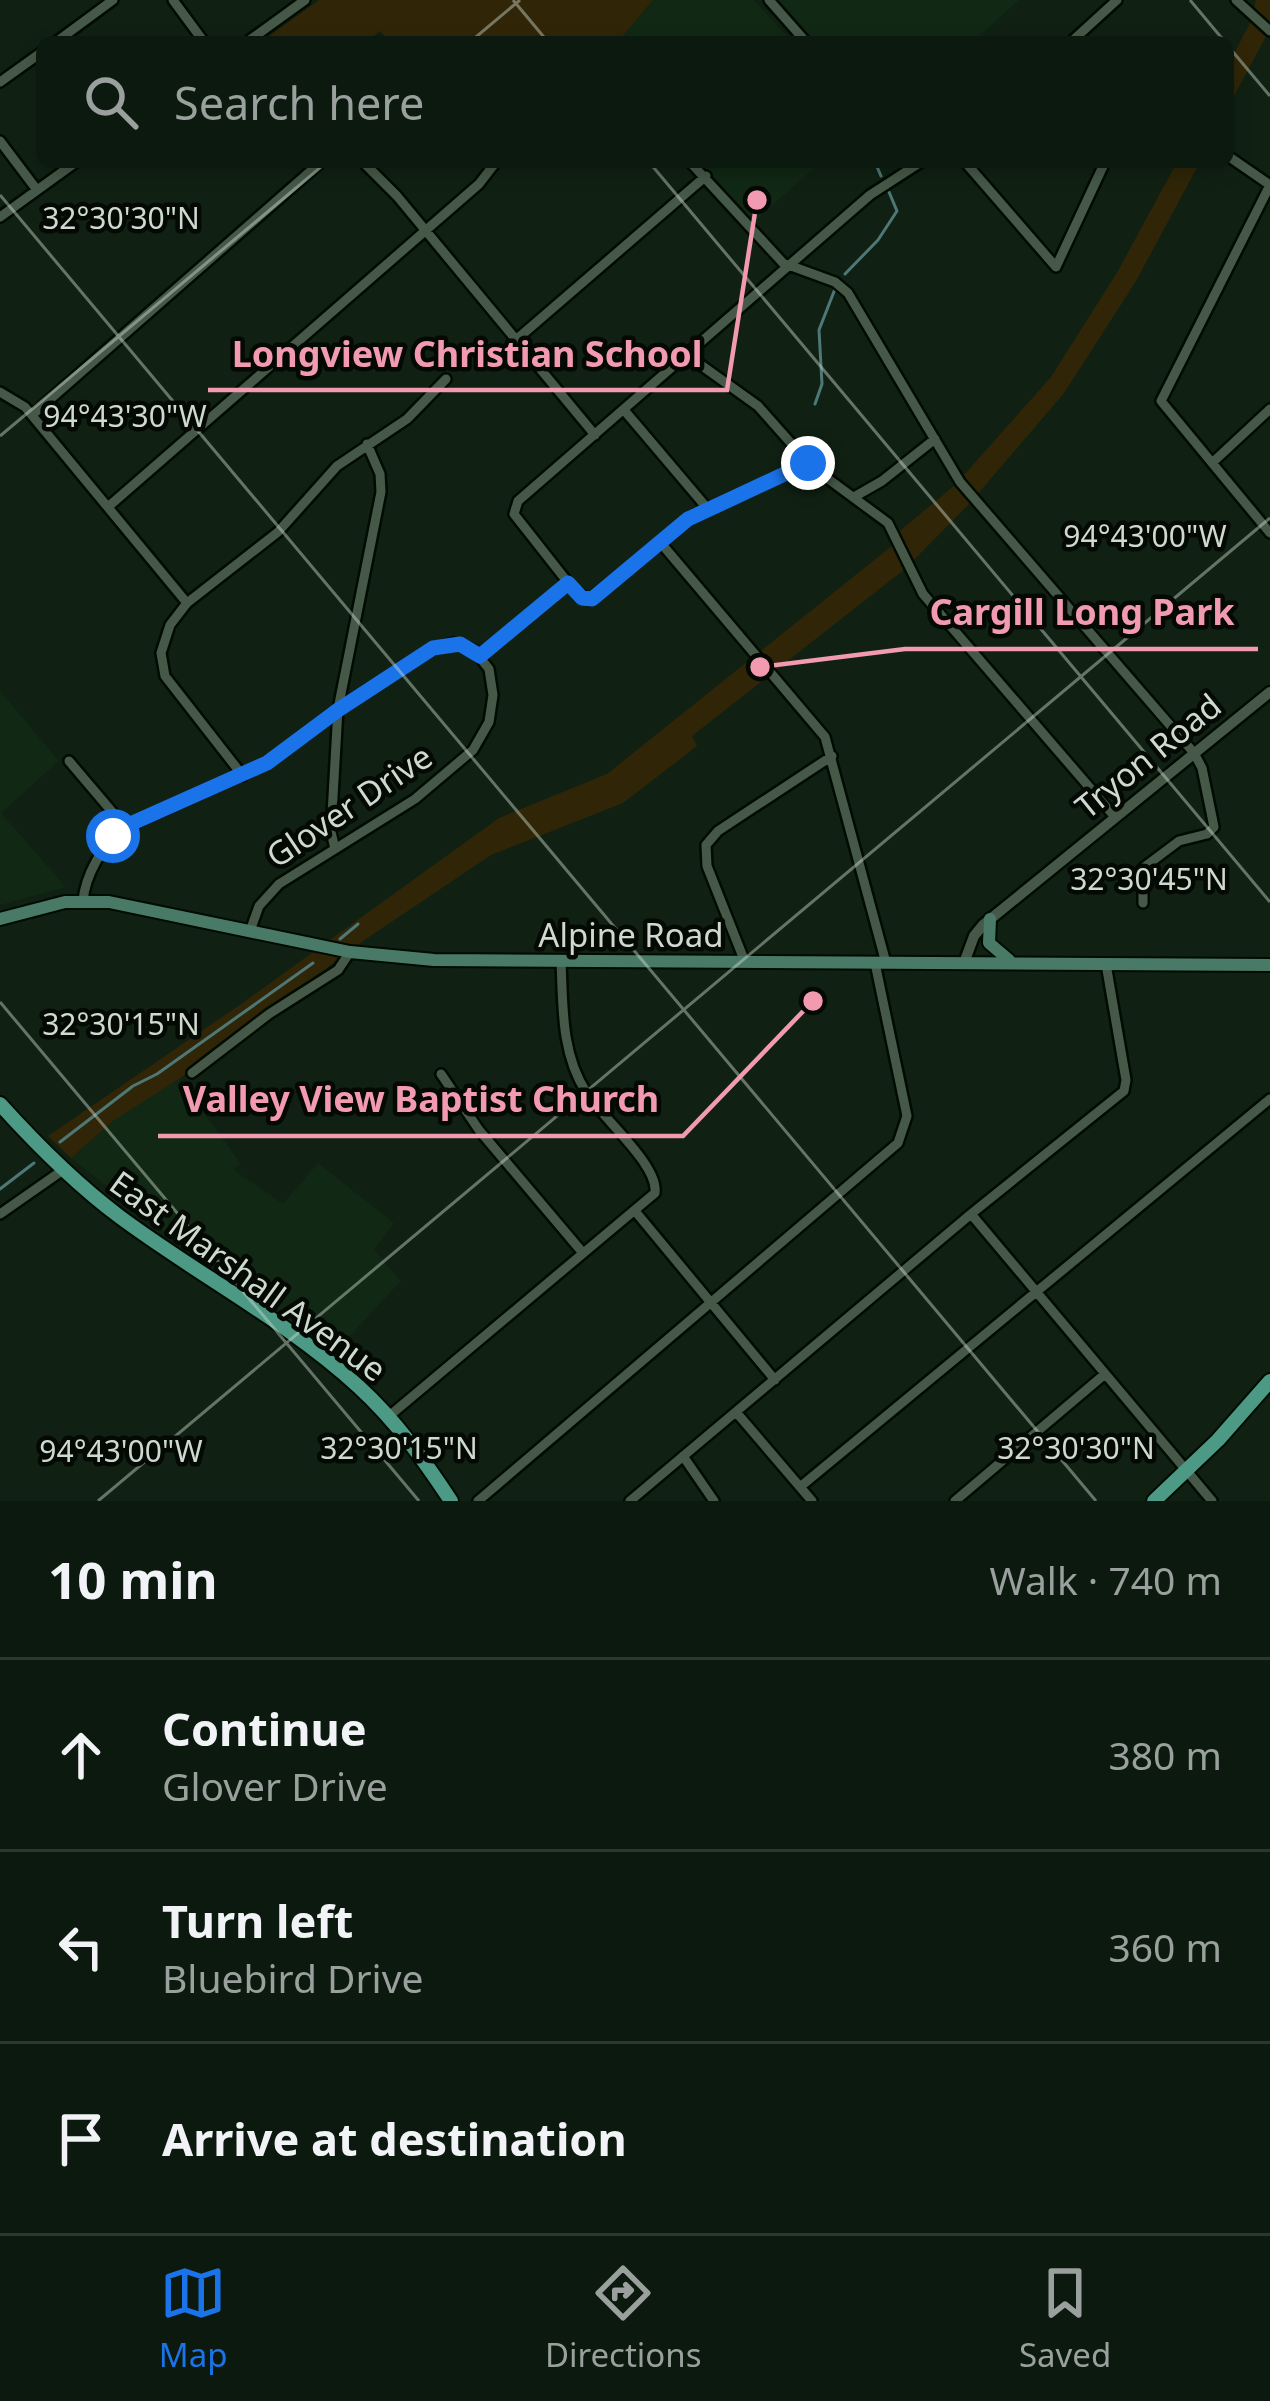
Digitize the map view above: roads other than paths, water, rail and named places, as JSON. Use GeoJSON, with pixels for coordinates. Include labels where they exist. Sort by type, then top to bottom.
{"type":"FeatureCollection","features":[{"type":"Feature","properties":{"kind":"main road","name":"Alpine Road"},"geometry":{"type":"LineString","coordinates":[[0,919],[47,905],[83,901],[139,907],[350,952],[434,960],[1270,965]]}},
{"type":"Feature","properties":{"kind":"main road"},"geometry":{"type":"LineString","coordinates":[[990,920],[988,943],[1015,964]]}},
{"type":"Feature","properties":{"kind":"main road","name":"East Marshall Avenue"},"geometry":{"type":"LineString","coordinates":[[0,1104],[63,1170],[119,1216],[318,1353],[388,1417],[451,1501]]}},
{"type":"Feature","properties":{"kind":"main road"},"geometry":{"type":"LineString","coordinates":[[1154,1501],[1270,1381]]}},
{"type":"Feature","properties":{"kind":"street"},"geometry":{"type":"LineString","coordinates":[[64,36],[113,0]]}},
{"type":"Feature","properties":{"kind":"street"},"geometry":{"type":"LineString","coordinates":[[173,0],[200,36]]}},
{"type":"Feature","properties":{"kind":"street"},"geometry":{"type":"LineString","coordinates":[[255,36],[305,0]]}},
{"type":"Feature","properties":{"kind":"street"},"geometry":{"type":"LineString","coordinates":[[769,0],[801,36]]}},
{"type":"Feature","properties":{"kind":"street"},"geometry":{"type":"LineString","coordinates":[[1078,36],[1117,0]]}},
{"type":"Feature","properties":{"kind":"street"},"geometry":{"type":"LineString","coordinates":[[1236,0],[1270,31]]}},
{"type":"Feature","properties":{"kind":"street"},"geometry":{"type":"LineString","coordinates":[[0,82],[36,56]]}},
{"type":"Feature","properties":{"kind":"street"},"geometry":{"type":"LineString","coordinates":[[0,141],[37,190]]}},
{"type":"Feature","properties":{"kind":"street"},"geometry":{"type":"LineString","coordinates":[[1234,161],[1270,185],[1161,401],[1269,530]]}},
{"type":"Feature","properties":{"kind":"street"},"geometry":{"type":"LineString","coordinates":[[0,217],[68,168]]}},
{"type":"Feature","properties":{"kind":"street"},"geometry":{"type":"LineString","coordinates":[[32,415],[314,168]]}},
{"type":"Feature","properties":{"kind":"street"},"geometry":{"type":"LineString","coordinates":[[368,168],[595,435]]}},
{"type":"Feature","properties":{"kind":"street"},"geometry":{"type":"LineString","coordinates":[[109,508],[491,168]]}},
{"type":"Feature","properties":{"kind":"street"},"geometry":{"type":"LineString","coordinates":[[697,168],[788,268],[835,282],[848,293],[970,494],[1194,753],[1202,768],[1214,827],[1207,834],[1179,841],[1143,868],[1143,903]]}},
{"type":"Feature","properties":{"kind":"street"},"geometry":{"type":"LineString","coordinates":[[808,463],[707,508],[592,599],[582,598],[568,583],[518,524],[514,511],[520,499],[893,173],[906,168]]}},
{"type":"Feature","properties":{"kind":"street"},"geometry":{"type":"LineString","coordinates":[[970,168],[1056,267],[1102,168]]}},
{"type":"Feature","properties":{"kind":"street"},"geometry":{"type":"LineString","coordinates":[[517,339],[706,176]]}},
{"type":"Feature","properties":{"kind":"street"},"geometry":{"type":"LineString","coordinates":[[687,356],[762,410],[808,463],[888,523],[923,594],[1114,818]]}},
{"type":"Feature","properties":{"kind":"street"},"geometry":{"type":"LineString","coordinates":[[242,776],[163,672],[162,645],[187,602],[273,536],[333,469],[410,417],[446,379]]}},
{"type":"Feature","properties":{"kind":"street"},"geometry":{"type":"LineString","coordinates":[[0,392],[19,401],[32,415],[187,602]]}},
{"type":"Feature","properties":{"kind":"street"},"geometry":{"type":"LineString","coordinates":[[624,410],[707,508]]}},
{"type":"Feature","properties":{"kind":"street"},"geometry":{"type":"LineString","coordinates":[[1212,463],[1270,410]]}},
{"type":"Feature","properties":{"kind":"street"},"geometry":{"type":"LineString","coordinates":[[854,497],[935,439]]}},
{"type":"Feature","properties":{"kind":"street"},"geometry":{"type":"LineString","coordinates":[[335,849],[331,832],[338,710],[381,492],[367,444]]}},
{"type":"Feature","properties":{"kind":"street"},"geometry":{"type":"LineString","coordinates":[[478,1501],[858,1180],[903,1136],[907,1116],[880,963],[832,757],[817,726],[660,542]]}},
{"type":"Feature","properties":{"kind":"street"},"geometry":{"type":"LineString","coordinates":[[83,901],[107,844],[125,827],[273,759],[338,710],[440,645],[460,644],[480,656],[568,583]]}},
{"type":"Feature","properties":{"kind":"street","name":"Glover Drive"},"geometry":{"type":"LineString","coordinates":[[250,931],[256,910],[275,887],[415,799],[476,746],[489,722],[493,700],[491,674],[480,656]]}},
{"type":"Feature","properties":{"kind":"street","name":"Tryon Road"},"geometry":{"type":"LineString","coordinates":[[964,964],[974,936],[990,920],[1270,692]]}},
{"type":"Feature","properties":{"kind":"street"},"geometry":{"type":"LineString","coordinates":[[745,962],[707,866],[706,845],[722,828],[832,757]]}},
{"type":"Feature","properties":{"kind":"street"},"geometry":{"type":"LineString","coordinates":[[69,761],[125,827]]}},
{"type":"Feature","properties":{"kind":"street"},"geometry":{"type":"LineString","coordinates":[[192,1073],[288,1000],[338,970],[350,952]]}},
{"type":"Feature","properties":{"kind":"street"},"geometry":{"type":"LineString","coordinates":[[388,1417],[654,1195],[656,1180],[576,1073],[565,1030],[561,962]]}},
{"type":"Feature","properties":{"kind":"street"},"geometry":{"type":"LineString","coordinates":[[630,1501],[1125,1089],[1106,964]]}},
{"type":"Feature","properties":{"kind":"street"},"geometry":{"type":"LineString","coordinates":[[441,1074],[478,1130],[583,1252]]}},
{"type":"Feature","properties":{"kind":"street"},"geometry":{"type":"LineString","coordinates":[[800,1487],[1270,1099]]}},
{"type":"Feature","properties":{"kind":"street"},"geometry":{"type":"LineString","coordinates":[[0,1214],[63,1170]]}},
{"type":"Feature","properties":{"kind":"street"},"geometry":{"type":"LineString","coordinates":[[635,1210],[775,1380]]}},
{"type":"Feature","properties":{"kind":"street"},"geometry":{"type":"LineString","coordinates":[[971,1214],[1212,1501]]}},
{"type":"Feature","properties":{"kind":"street"},"geometry":{"type":"LineString","coordinates":[[955,1501],[1105,1373]]}},
{"type":"Feature","properties":{"kind":"street"},"geometry":{"type":"LineString","coordinates":[[736,1412],[812,1501]]}},
{"type":"Feature","properties":{"kind":"street"},"geometry":{"type":"LineString","coordinates":[[683,1456],[714,1501]]}},
{"type":"Feature","properties":{"kind":"waterway"},"geometry":{"type":"LineString","coordinates":[[878,168],[881,176]]}},
{"type":"Feature","properties":{"kind":"waterway"},"geometry":{"type":"LineString","coordinates":[[845,274],[878,240],[897,211],[889,192]]}},
{"type":"Feature","properties":{"kind":"waterway"},"geometry":{"type":"LineString","coordinates":[[815,404],[822,384],[819,330],[835,289]]}},
{"type":"Feature","properties":{"kind":"waterway"},"geometry":{"type":"LineString","coordinates":[[340,939],[358,924]]}},
{"type":"Feature","properties":{"kind":"waterway"},"geometry":{"type":"LineString","coordinates":[[60,1142],[313,963]]}},
{"type":"Feature","properties":{"kind":"waterway"},"geometry":{"type":"LineString","coordinates":[[0,1189],[34,1163]]}},
{"type":"Feature","properties":{"kind":"place","name":"Longview Christian School"},"geometry":{"type":"Point","coordinates":[757,200]}},
{"type":"Feature","properties":{"kind":"place","name":"Cargill Long Park"},"geometry":{"type":"Point","coordinates":[760,667]}},
{"type":"Feature","properties":{"kind":"place","name":"Valley View Baptist Church"},"geometry":{"type":"Point","coordinates":[813,1001]}}]}
